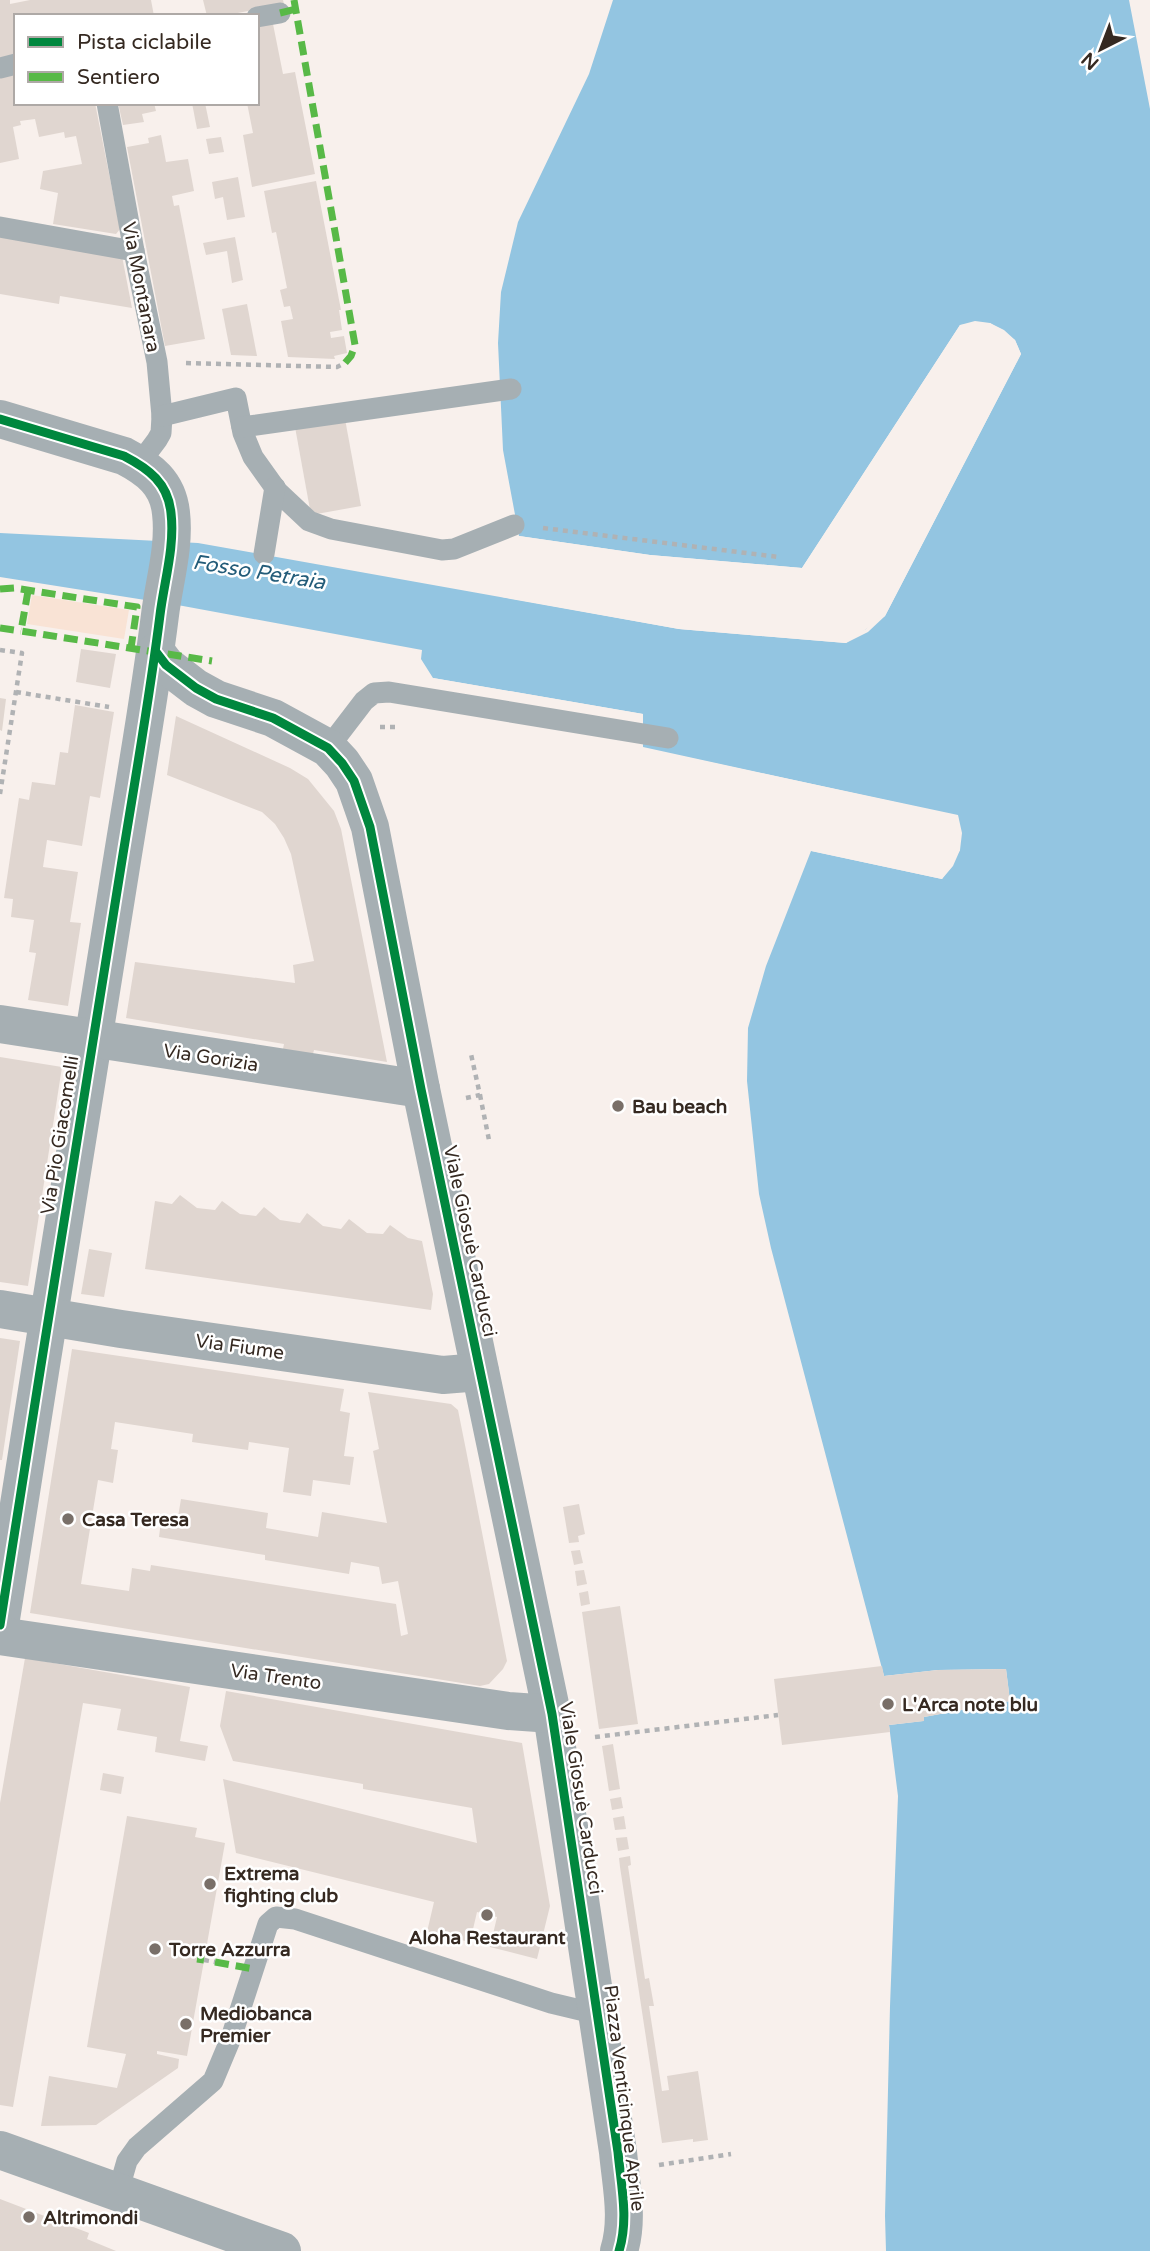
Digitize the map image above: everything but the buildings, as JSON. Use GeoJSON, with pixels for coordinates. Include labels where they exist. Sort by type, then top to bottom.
{"type":"FeatureCollection","features":[{"type":"Feature","properties":{"kind":"street"},"geometry":{"type":"LineString","coordinates":[[0,419],[134,461]]}},
{"type":"Feature","properties":{"kind":"street","name":"Via Pio Giacomelli"},"geometry":{"type":"LineString","coordinates":[[0,1625],[156,652],[172,535],[170,505],[164,490],[157,477],[134,461]]}},
{"type":"Feature","properties":{"kind":"street","name":"Viale Giosuè Carducci"},"geometry":{"type":"LineString","coordinates":[[156,652],[166,665],[196,688],[216,699],[273,718],[328,748],[354,780],[370,827],[421,1089],[552,1714],[588,1948]]}},
{"type":"Feature","properties":{"kind":"street","name":"Via Gorizia"},"geometry":{"type":"LineString","coordinates":[[0,1024],[421,1089]]}},
{"type":"Feature","properties":{"kind":"street","name":"Via Fiume"},"geometry":{"type":"LineString","coordinates":[[0,1309],[443,1376],[480,1372]]}},
{"type":"Feature","properties":{"kind":"street","name":"Via Trento"},"geometry":{"type":"LineString","coordinates":[[0,1636],[508,1711],[552,1714]]}},
{"type":"Feature","properties":{"kind":"street","name":"Piazza Venticinque Aprile"},"geometry":{"type":"LineString","coordinates":[[588,1948],[622,2192],[623,2238],[619,2251]]}},
{"type":"Feature","properties":{"kind":"street"},"geometry":{"type":"LineString","coordinates":[[0,2150],[282,2251]]}},
{"type":"Feature","properties":{"kind":"lane"},"geometry":{"type":"LineString","coordinates":[[259,17],[279,13]]}},
{"type":"Feature","properties":{"kind":"lane","name":"Via Montanara"},"geometry":{"type":"LineString","coordinates":[[107,105],[157,362],[162,416],[161,433],[157,440],[148,452],[134,461]]}},
{"type":"Feature","properties":{"kind":"lane"},"geometry":{"type":"LineString","coordinates":[[0,227],[134,251]]}},
{"type":"Feature","properties":{"kind":"lane"},"geometry":{"type":"LineString","coordinates":[[242,427],[511,389]]}},
{"type":"Feature","properties":{"kind":"lane"},"geometry":{"type":"LineString","coordinates":[[162,416],[236,398],[242,427],[254,457],[275,488],[309,521],[331,529],[442,550],[454,549],[514,525]]}},
{"type":"Feature","properties":{"kind":"lane"},"geometry":{"type":"LineString","coordinates":[[264,554],[275,488]]}},
{"type":"Feature","properties":{"kind":"lane"},"geometry":{"type":"LineString","coordinates":[[328,748],[364,701],[374,694],[388,692],[668,738]]}},
{"type":"Feature","properties":{"kind":"lane","name":"Piazza Venticinque Aprile"},"geometry":{"type":"LineString","coordinates":[[118,2192],[128,2161],[137,2147],[213,2081],[231,2038],[268,1924],[272,1919],[283,1916],[551,2003],[597,2014]]}},
{"type":"Feature","properties":{"kind":"path"},"geometry":{"type":"LineString","coordinates":[[157,362],[337,367],[345,363]]}},
{"type":"Feature","properties":{"kind":"path"},"geometry":{"type":"LineString","coordinates":[[514,525],[779,557]]}},
{"type":"Feature","properties":{"kind":"path"},"geometry":{"type":"LineString","coordinates":[[0,650],[22,653],[0,794]]}},
{"type":"Feature","properties":{"kind":"path"},"geometry":{"type":"LineString","coordinates":[[16,692],[107,707]]}},
{"type":"Feature","properties":{"kind":"path"},"geometry":{"type":"LineString","coordinates":[[471,1054],[489,1140]]}},
{"type":"Feature","properties":{"kind":"path"},"geometry":{"type":"LineString","coordinates":[[466,1098],[480,1095]]}},
{"type":"Feature","properties":{"kind":"path"},"geometry":{"type":"LineString","coordinates":[[600,1736],[778,1715]]}},
{"type":"Feature","properties":{"kind":"path"},"geometry":{"type":"LineString","coordinates":[[204,1961],[215,1962]]}},
{"type":"Feature","properties":{"kind":"path"},"geometry":{"type":"LineString","coordinates":[[664,2164],[731,2154]]}},
{"type":"Feature","properties":{"kind":"shaded area"},"geometry":{"type":"Polygon","coordinates":[[[32,595],[129,610],[124,639],[27,624],[32,595]]]}},
{"type":"Feature","properties":{"kind":"water","name":"Fosso Petraia"},"geometry":{"type":"Polygon","coordinates":[[[613,0],[1129,0],[1150,109],[1150,2251],[886,2251],[890,2006],[898,1796],[889,1725],[923,1721],[924,1717],[1010,1701],[1006,1669],[938,1670],[884,1676],[759,1194],[747,1081],[748,1028],[766,966],[811,851],[942,879],[960,850],[958,816],[643,747],[643,714],[433,678],[421,659],[422,650],[183,606],[0,577],[0,533],[198,543],[679,629],[846,643],[885,616],[1021,354],[1015,340],[990,323],[960,325],[802,568],[650,555],[519,536],[503,450],[498,343],[501,292],[518,222],[589,74],[613,0]]]}},
{"type":"Feature","properties":{"kind":"pier"},"geometry":{"type":"Polygon","coordinates":[[[975,321],[990,323],[1004,330],[1015,340],[1021,354],[885,616],[868,632],[846,643],[679,629],[502,597],[503,594],[679,625],[845,639],[866,629],[882,614],[1018,354],[1002,333],[989,326],[962,328],[803,571],[650,559],[517,539],[519,536],[650,555],[802,568],[960,325],[975,321]]]}},
{"type":"Feature","properties":{"kind":"pier"},"geometry":{"type":"Polygon","coordinates":[[[433,678],[643,714],[643,748],[958,815],[962,833],[960,850],[953,866],[942,879],[807,850],[811,847],[941,875],[950,864],[958,833],[955,818],[642,751],[639,748],[640,717],[436,683],[433,678]]]}},
{"type":"Feature","properties":{"kind":"marked path"},"geometry":{"type":"LineString","coordinates":[[294,0],[355,345],[345,363]]}},
{"type":"Feature","properties":{"kind":"marked path"},"geometry":{"type":"LineString","coordinates":[[280,13],[296,9]]}},
{"type":"Feature","properties":{"kind":"marked path"},"geometry":{"type":"LineString","coordinates":[[0,589],[14,588],[137,607],[131,648]]}},
{"type":"Feature","properties":{"kind":"marked path"},"geometry":{"type":"LineString","coordinates":[[28,591],[21,631],[212,661]]}},
{"type":"Feature","properties":{"kind":"marked path"},"geometry":{"type":"LineString","coordinates":[[0,628],[21,631]]}},
{"type":"Feature","properties":{"kind":"marked path"},"geometry":{"type":"LineString","coordinates":[[197,1959],[204,1960]]}},
{"type":"Feature","properties":{"kind":"marked path"},"geometry":{"type":"LineString","coordinates":[[215,1962],[254,1969]]}},
{"type":"Feature","properties":{"kind":"cycle path"},"geometry":{"type":"LineString","coordinates":[[0,419],[133,461],[156,478],[166,493],[172,526],[147,705],[0,1625]]}},
{"type":"Feature","properties":{"kind":"cycle path"},"geometry":{"type":"LineString","coordinates":[[156,652],[166,665],[196,688],[216,699],[273,718],[328,748],[354,781],[370,827],[421,1089],[552,1714],[618,2152],[624,2214],[619,2251]]}},
{"type":"Feature","properties":{"kind":"place","name":"Bau beach"},"geometry":{"type":"Point","coordinates":[618,1106]}},
{"type":"Feature","properties":{"kind":"place","name":"Casa Teresa"},"geometry":{"type":"Point","coordinates":[68,1519]}},
{"type":"Feature","properties":{"kind":"place","name":"L'Arca note blu"},"geometry":{"type":"Point","coordinates":[888,1704]}},
{"type":"Feature","properties":{"kind":"place","name":"Extrema fighting club"},"geometry":{"type":"Point","coordinates":[210,1884]}},
{"type":"Feature","properties":{"kind":"place","name":"Aloha Restaurant"},"geometry":{"type":"Point","coordinates":[487,1915]}},
{"type":"Feature","properties":{"kind":"place","name":"Torre Azzurra"},"geometry":{"type":"Point","coordinates":[155,1949]}},
{"type":"Feature","properties":{"kind":"place","name":"Mediobanca Premier"},"geometry":{"type":"Point","coordinates":[186,2024]}},
{"type":"Feature","properties":{"kind":"place","name":"Altrimondi"},"geometry":{"type":"Point","coordinates":[29,2217]}}]}
